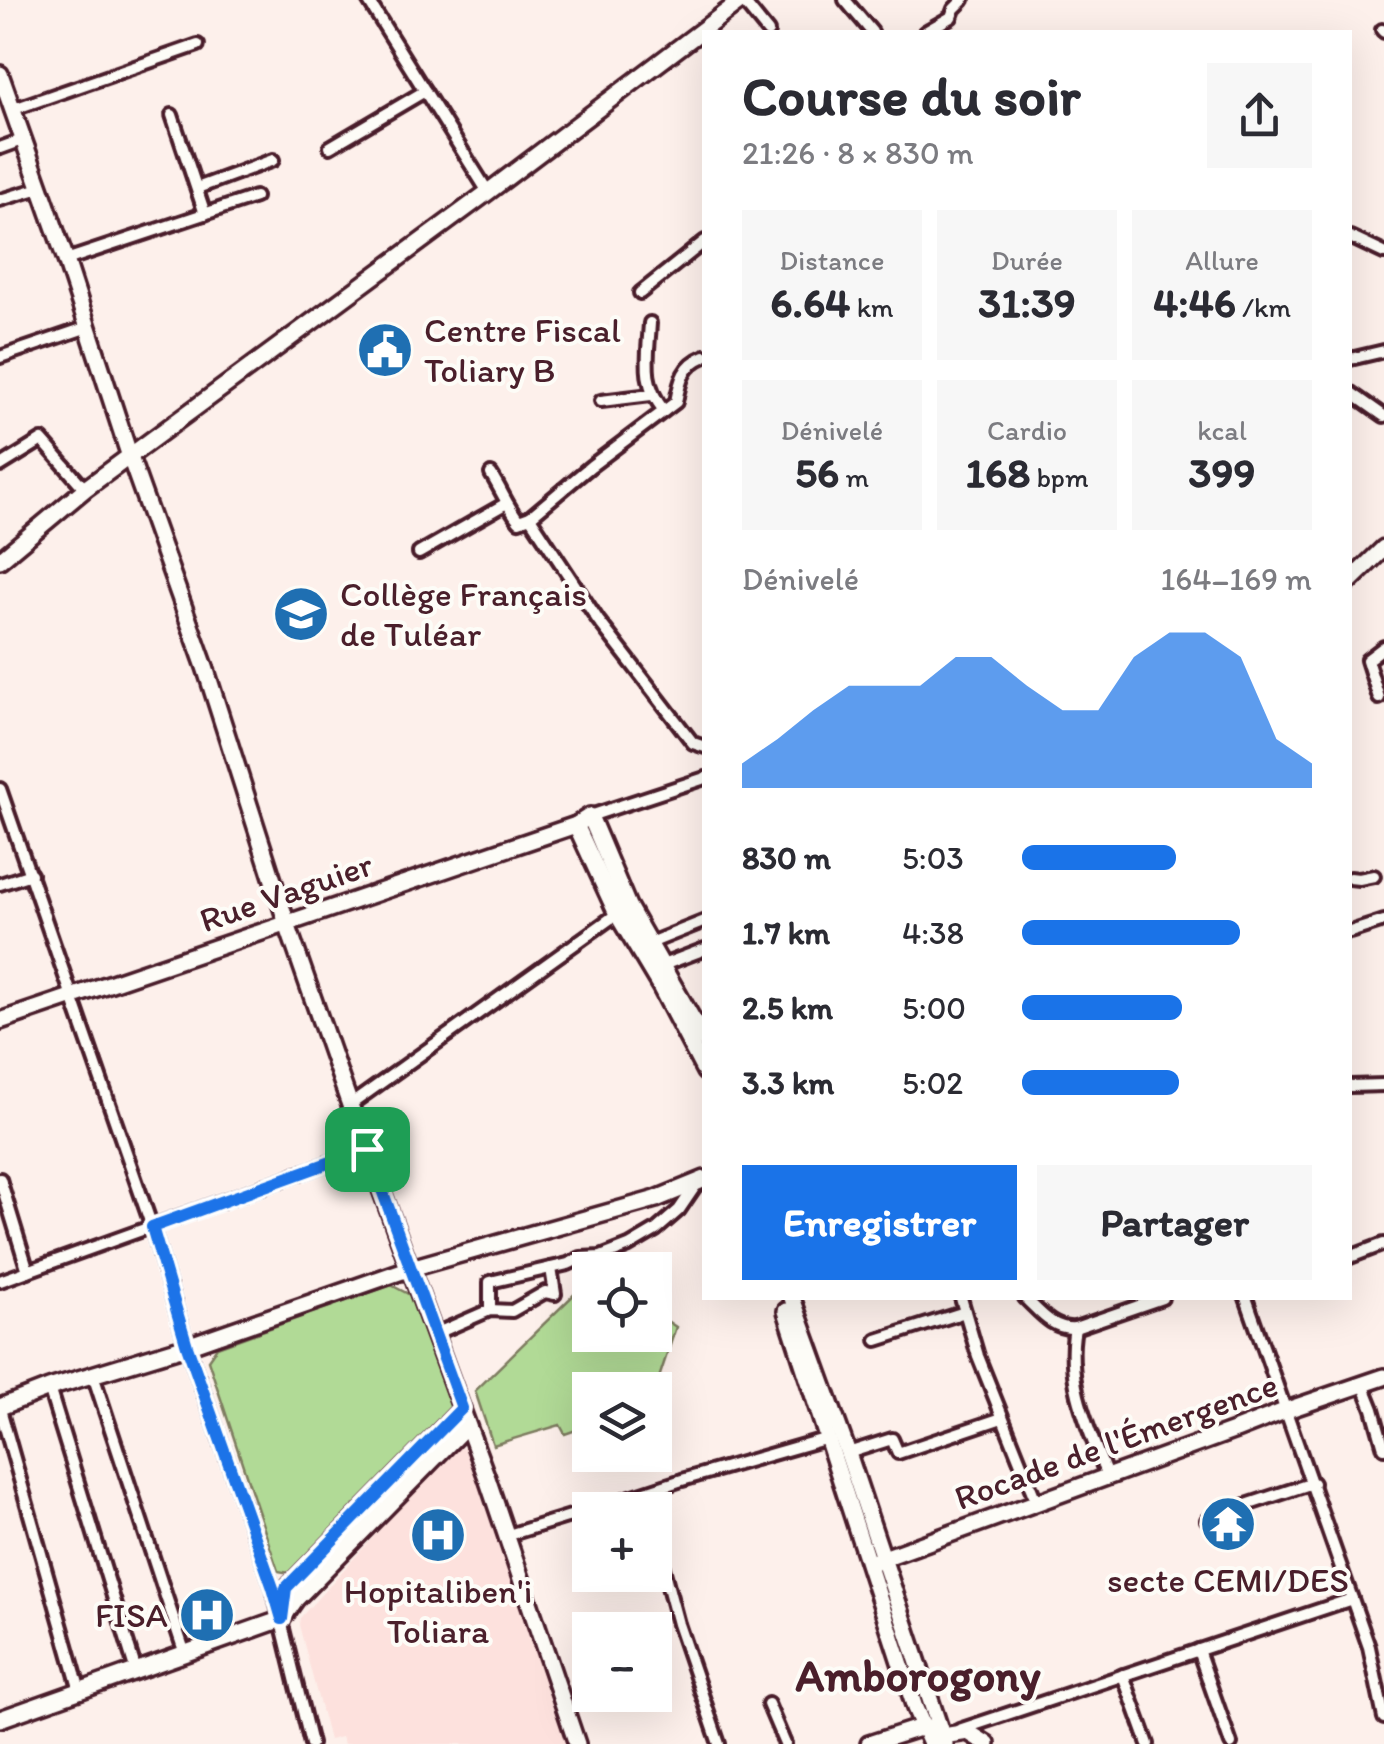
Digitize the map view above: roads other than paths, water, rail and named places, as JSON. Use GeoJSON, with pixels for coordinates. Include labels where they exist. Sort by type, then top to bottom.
{"type":"FeatureCollection","features":[{"type":"Feature","properties":{"kind":"street"},"geometry":{"type":"LineString","coordinates":[[368,0],[488,192]]}},
{"type":"Feature","properties":{"kind":"street"},"geometry":{"type":"LineString","coordinates":[[702,30],[742,0],[766,30]]}},
{"type":"Feature","properties":{"kind":"street"},"geometry":{"type":"LineString","coordinates":[[845,0],[870,30]]}},
{"type":"Feature","properties":{"kind":"street"},"geometry":{"type":"LineString","coordinates":[[928,30],[950,17],[963,0]]}},
{"type":"Feature","properties":{"kind":"street"},"geometry":{"type":"LineString","coordinates":[[0,560],[85,489],[702,30]]}},
{"type":"Feature","properties":{"kind":"street"},"geometry":{"type":"LineString","coordinates":[[11,110],[198,45]]}},
{"type":"Feature","properties":{"kind":"street"},"geometry":{"type":"LineString","coordinates":[[0,74],[204,667],[287,924],[462,1408],[577,1744]]}},
{"type":"Feature","properties":{"kind":"street"},"geometry":{"type":"LineString","coordinates":[[330,148],[425,92]]}},
{"type":"Feature","properties":{"kind":"street"},"geometry":{"type":"LineString","coordinates":[[172,114],[205,214]]}},
{"type":"Feature","properties":{"kind":"street"},"geometry":{"type":"LineString","coordinates":[[0,148],[22,140]]}},
{"type":"Feature","properties":{"kind":"street"},"geometry":{"type":"LineString","coordinates":[[197,188],[272,160]]}},
{"type":"Feature","properties":{"kind":"street"},"geometry":{"type":"LineString","coordinates":[[0,200],[40,188]]}},
{"type":"Feature","properties":{"kind":"street"},"geometry":{"type":"LineString","coordinates":[[66,260],[256,197]]}},
{"type":"Feature","properties":{"kind":"street"},"geometry":{"type":"LineString","coordinates":[[1352,237],[1384,254]]}},
{"type":"Feature","properties":{"kind":"street"},"geometry":{"type":"LineString","coordinates":[[640,294],[702,243]]}},
{"type":"Feature","properties":{"kind":"street"},"geometry":{"type":"LineString","coordinates":[[650,324],[651,394],[664,411]]}},
{"type":"Feature","properties":{"kind":"street"},"geometry":{"type":"LineString","coordinates":[[0,357],[88,327]]}},
{"type":"Feature","properties":{"kind":"street"},"geometry":{"type":"LineString","coordinates":[[1352,358],[1384,350]]}},
{"type":"Feature","properties":{"kind":"street"},"geometry":{"type":"LineString","coordinates":[[491,474],[505,495],[505,504],[520,521],[530,516],[676,402],[681,378],[689,364],[702,358]]}},
{"type":"Feature","properties":{"kind":"street"},"geometry":{"type":"LineString","coordinates":[[1352,393],[1384,416]]}},
{"type":"Feature","properties":{"kind":"street"},"geometry":{"type":"LineString","coordinates":[[601,400],[651,394]]}},
{"type":"Feature","properties":{"kind":"street"},"geometry":{"type":"LineString","coordinates":[[0,466],[42,440],[85,489]]}},
{"type":"Feature","properties":{"kind":"street"},"geometry":{"type":"LineString","coordinates":[[419,553],[505,504]]}},
{"type":"Feature","properties":{"kind":"street"},"geometry":{"type":"LineString","coordinates":[[530,516],[598,620],[693,743],[702,747]]}},
{"type":"Feature","properties":{"kind":"street"},"geometry":{"type":"LineString","coordinates":[[1352,567],[1384,536]]}},
{"type":"Feature","properties":{"kind":"street"},"geometry":{"type":"LineString","coordinates":[[1352,579],[1384,548]]}},
{"type":"Feature","properties":{"kind":"street"},"geometry":{"type":"LineString","coordinates":[[1379,698],[1367,660],[1384,648]]}},
{"type":"Feature","properties":{"kind":"street"},"geometry":{"type":"LineString","coordinates":[[702,779],[583,820],[622,910],[702,1066]]}},
{"type":"Feature","properties":{"kind":"street"},"geometry":{"type":"LineString","coordinates":[[0,790],[152,1227],[187,1346],[282,1619],[311,1744]]}},
{"type":"Feature","properties":{"kind":"street","name":"Rue Vaguier"},"geometry":{"type":"LineString","coordinates":[[0,1021],[583,820]]}},
{"type":"Feature","properties":{"kind":"street"},"geometry":{"type":"LineString","coordinates":[[0,884],[31,874]]}},
{"type":"Feature","properties":{"kind":"street"},"geometry":{"type":"LineString","coordinates":[[1352,878],[1374,876]]}},
{"type":"Feature","properties":{"kind":"street"},"geometry":{"type":"LineString","coordinates":[[350,1105],[622,910]]}},
{"type":"Feature","properties":{"kind":"street"},"geometry":{"type":"LineString","coordinates":[[622,910],[650,944],[702,1036]]}},
{"type":"Feature","properties":{"kind":"street"},"geometry":{"type":"LineString","coordinates":[[1352,931],[1384,921]]}},
{"type":"Feature","properties":{"kind":"street"},"geometry":{"type":"LineString","coordinates":[[650,944],[702,922]]}},
{"type":"Feature","properties":{"kind":"street"},"geometry":{"type":"LineString","coordinates":[[663,966],[702,950]]}},
{"type":"Feature","properties":{"kind":"street"},"geometry":{"type":"LineString","coordinates":[[1352,1086],[1384,1085]]}},
{"type":"Feature","properties":{"kind":"street"},"geometry":{"type":"LineString","coordinates":[[0,1281],[367,1149]]}},
{"type":"Feature","properties":{"kind":"street"},"geometry":{"type":"LineString","coordinates":[[0,1180],[28,1271]]}},
{"type":"Feature","properties":{"kind":"street"},"geometry":{"type":"LineString","coordinates":[[80,1691],[0,1408],[49,1388],[187,1346],[411,1268],[656,1200],[701,1181]]}},
{"type":"Feature","properties":{"kind":"street"},"geometry":{"type":"LineString","coordinates":[[490,1310],[490,1282],[582,1258],[601,1257],[642,1238],[679,1210],[701,1181]]}},
{"type":"Feature","properties":{"kind":"street"},"geometry":{"type":"LineString","coordinates":[[1352,1256],[1384,1244]]}},
{"type":"Feature","properties":{"kind":"street"},"geometry":{"type":"LineString","coordinates":[[435,1334],[490,1310],[512,1311],[545,1292],[555,1294],[551,1268]]}},
{"type":"Feature","properties":{"kind":"street"},"geometry":{"type":"LineString","coordinates":[[522,1275],[527,1301]]}},
{"type":"Feature","properties":{"kind":"street"},"geometry":{"type":"LineString","coordinates":[[783,1300],[828,1438],[940,1741]]}},
{"type":"Feature","properties":{"kind":"street"},"geometry":{"type":"LineString","coordinates":[[793,1300],[848,1453],[916,1708],[925,1726],[940,1741]]}},
{"type":"Feature","properties":{"kind":"street"},"geometry":{"type":"LineString","coordinates":[[962,1300],[978,1356],[1036,1501]]}},
{"type":"Feature","properties":{"kind":"street"},"geometry":{"type":"LineString","coordinates":[[1027,1300],[1063,1329],[1156,1300]]}},
{"type":"Feature","properties":{"kind":"street"},"geometry":{"type":"LineString","coordinates":[[1247,1300],[1368,1646],[1384,1717]]}},
{"type":"Feature","properties":{"kind":"street"},"geometry":{"type":"LineString","coordinates":[[877,1340],[965,1312]]}},
{"type":"Feature","properties":{"kind":"street"},"geometry":{"type":"LineString","coordinates":[[1075,1328],[1073,1370],[1079,1405],[1107,1476]]}},
{"type":"Feature","properties":{"kind":"street"},"geometry":{"type":"LineString","coordinates":[[93,1376],[185,1654]]}},
{"type":"Feature","properties":{"kind":"street","name":"Rocade de l'Émergence"},"geometry":{"type":"LineString","coordinates":[[876,1561],[1384,1377]]}},
{"type":"Feature","properties":{"kind":"street"},"geometry":{"type":"LineString","coordinates":[[1363,1384],[1384,1448]]}},
{"type":"Feature","properties":{"kind":"street"},"geometry":{"type":"LineString","coordinates":[[49,1388],[136,1671]]}},
{"type":"Feature","properties":{"kind":"street"},"geometry":{"type":"LineString","coordinates":[[282,1619],[286,1588],[462,1408]]}},
{"type":"Feature","properties":{"kind":"street"},"geometry":{"type":"LineString","coordinates":[[848,1453],[892,1440],[898,1452],[1002,1418]]}},
{"type":"Feature","properties":{"kind":"street"},"geometry":{"type":"LineString","coordinates":[[0,1720],[282,1619],[296,1598],[468,1426]]}},
{"type":"Feature","properties":{"kind":"street"},"geometry":{"type":"LineString","coordinates":[[649,1492],[828,1438]]}},
{"type":"Feature","properties":{"kind":"street"},"geometry":{"type":"LineString","coordinates":[[1207,1520],[1312,1483]]}},
{"type":"Feature","properties":{"kind":"street"},"geometry":{"type":"LineString","coordinates":[[505,1536],[572,1516]]}},
{"type":"Feature","properties":{"kind":"street"},"geometry":{"type":"LineString","coordinates":[[669,1592],[719,1744]]}},
{"type":"Feature","properties":{"kind":"street"},"geometry":{"type":"LineString","coordinates":[[940,1741],[1352,1599]]}},
{"type":"Feature","properties":{"kind":"street"},"geometry":{"type":"LineString","coordinates":[[1198,1650],[1231,1744]]}},
{"type":"Feature","properties":{"kind":"street"},"geometry":{"type":"LineString","coordinates":[[1124,1675],[1148,1744]]}},
{"type":"Feature","properties":{"kind":"street"},"geometry":{"type":"LineString","coordinates":[[768,1704],[784,1744]]}},
{"type":"Feature","properties":{"kind":"street"},"geometry":{"type":"LineString","coordinates":[[869,1744],[925,1726]]}},
{"type":"Feature","properties":{"kind":"street"},"geometry":{"type":"LineString","coordinates":[[940,1741],[968,1732],[987,1744]]}},
{"type":"Feature","properties":{"kind":"place","name":"Centre Fiscal Toliary B"},"geometry":{"type":"Point","coordinates":[385,350]}},
{"type":"Feature","properties":{"kind":"place","name":"Collège Français de Tuléar"},"geometry":{"type":"Point","coordinates":[301,614]}},
{"type":"Feature","properties":{"kind":"place","name":"secte CEMI/DES"},"geometry":{"type":"Point","coordinates":[1228,1524]}},
{"type":"Feature","properties":{"kind":"place","name":"Hopitaliben'i Toliara"},"geometry":{"type":"Point","coordinates":[438,1535]}},
{"type":"Feature","properties":{"kind":"place","name":"FISA"},"geometry":{"type":"Point","coordinates":[207,1615]}},
{"type":"Feature","properties":{"kind":"district","name":"Amborogony"},"geometry":{"type":"Point","coordinates":[918,1675]}}]}
